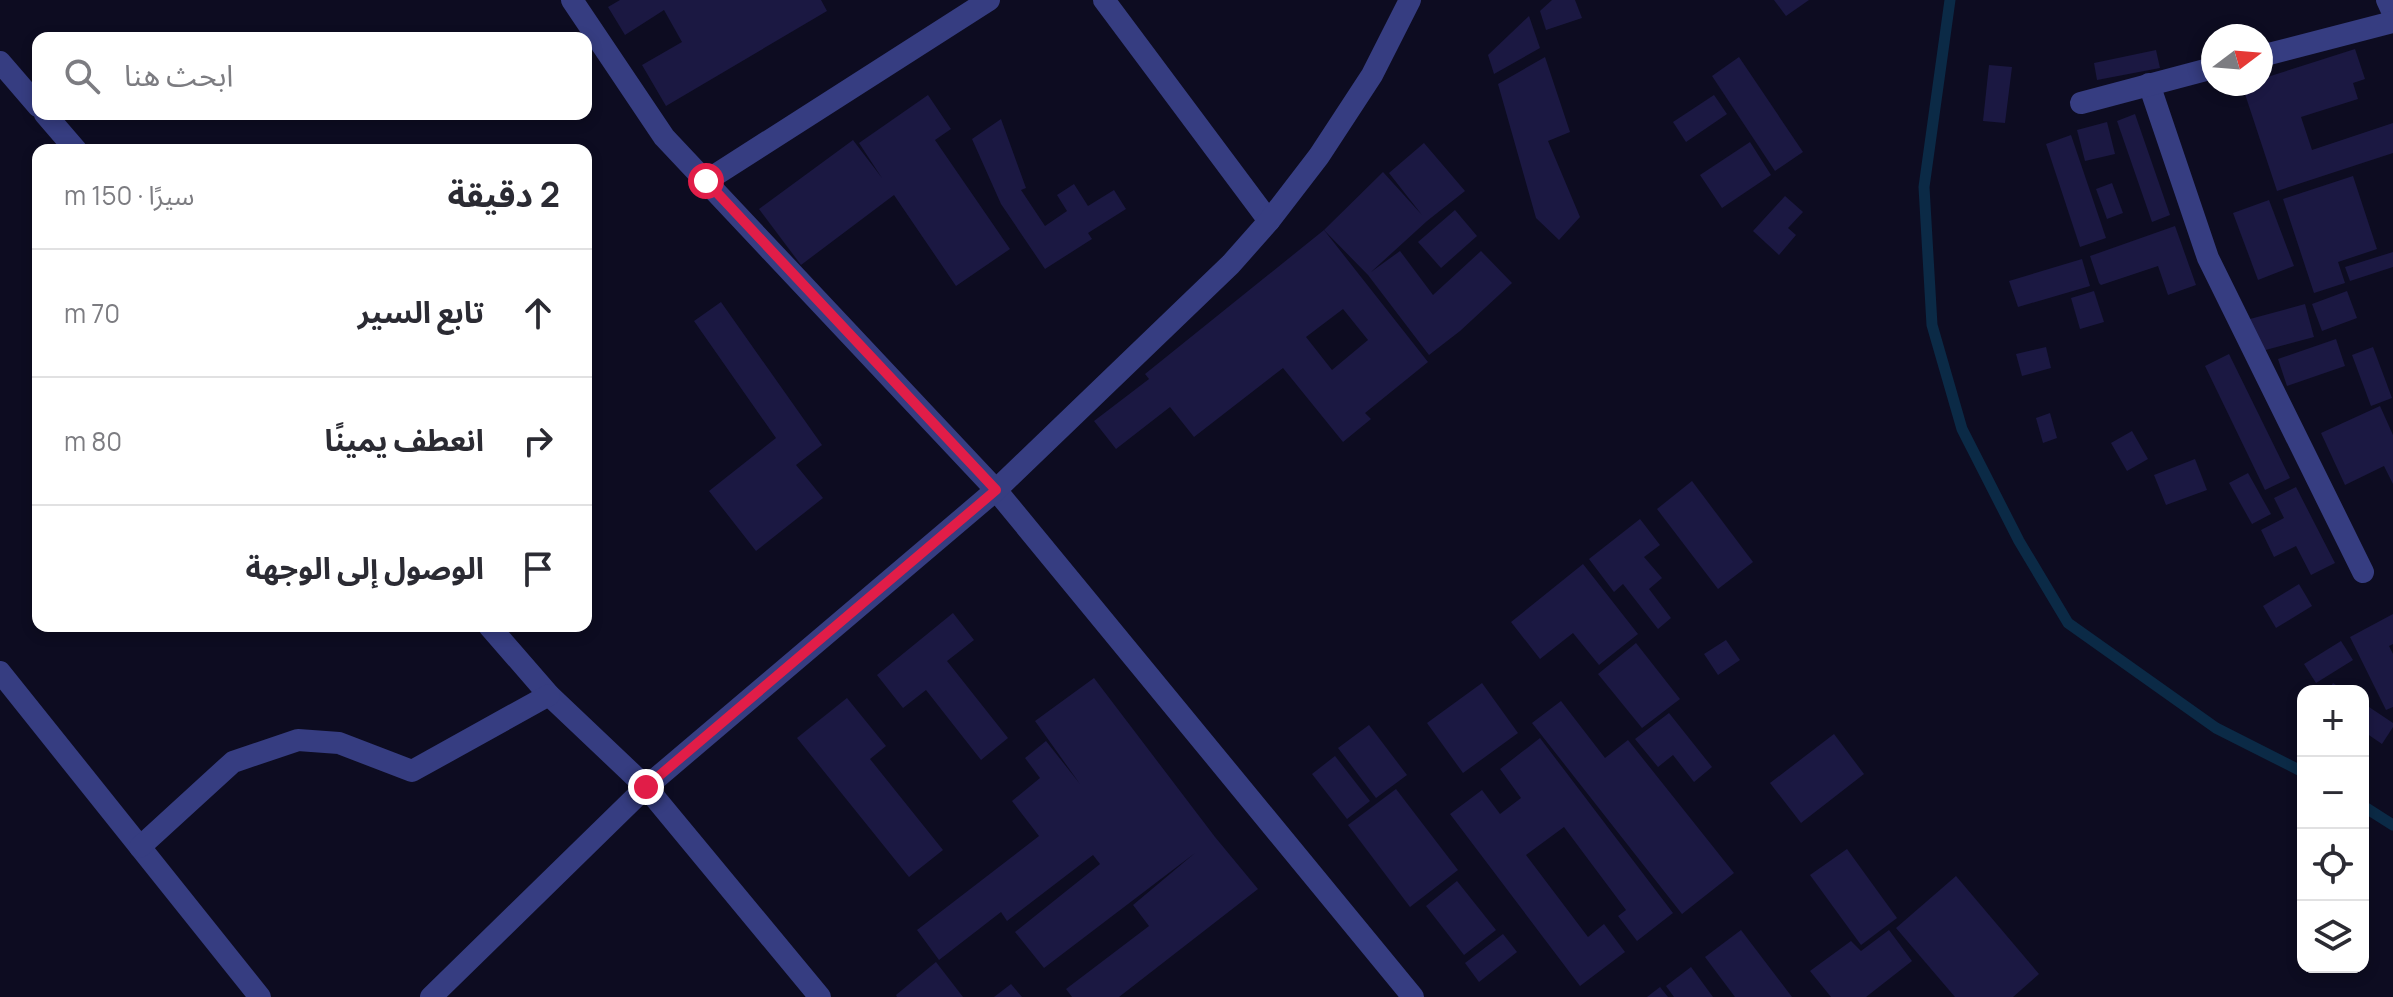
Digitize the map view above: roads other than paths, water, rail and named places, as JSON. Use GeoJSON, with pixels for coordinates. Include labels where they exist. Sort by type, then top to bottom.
{"type":"FeatureCollection","features":[{"type":"Feature","properties":{"kind":"street"},"geometry":{"type":"LineString","coordinates":[[572,0],[664,137],[996,490],[1413,997]]}},
{"type":"Feature","properties":{"kind":"street"},"geometry":{"type":"LineString","coordinates":[[706,181],[989,0]]}},
{"type":"Feature","properties":{"kind":"street"},"geometry":{"type":"LineString","coordinates":[[1104,0],[1269,221]]}},
{"type":"Feature","properties":{"kind":"street"},"geometry":{"type":"LineString","coordinates":[[431,997],[646,787],[996,490],[1231,264],[1319,156],[1372,75],[1410,0]]}},
{"type":"Feature","properties":{"kind":"street"},"geometry":{"type":"LineString","coordinates":[[2387,0],[2393,13]]}},
{"type":"Feature","properties":{"kind":"street"},"geometry":{"type":"LineString","coordinates":[[2273,53],[2393,22]]}},
{"type":"Feature","properties":{"kind":"street"},"geometry":{"type":"LineString","coordinates":[[0,62],[32,99]]}},
{"type":"Feature","properties":{"kind":"street"},"geometry":{"type":"LineString","coordinates":[[2081,103],[2201,71]]}},
{"type":"Feature","properties":{"kind":"street"},"geometry":{"type":"LineString","coordinates":[[2149,84],[2208,258],[2363,572]]}},
{"type":"Feature","properties":{"kind":"street"},"geometry":{"type":"LineString","coordinates":[[50,120],[71,144]]}},
{"type":"Feature","properties":{"kind":"street"},"geometry":{"type":"LineString","coordinates":[[494,632],[549,695],[646,787],[820,997]]}},
{"type":"Feature","properties":{"kind":"street"},"geometry":{"type":"LineString","coordinates":[[0,672],[260,997]]}},
{"type":"Feature","properties":{"kind":"street"},"geometry":{"type":"LineString","coordinates":[[140,847],[233,762],[298,740],[339,743],[412,771],[549,695]]}},
{"type":"Feature","properties":{"kind":"waterway"},"geometry":{"type":"LineString","coordinates":[[1950,0],[1924,187],[1932,325],[1962,429],[2019,541],[2068,623],[2216,728],[2297,769]]}},
{"type":"Feature","properties":{"kind":"waterway"},"geometry":{"type":"LineString","coordinates":[[2369,810],[2393,825]]}}]}
